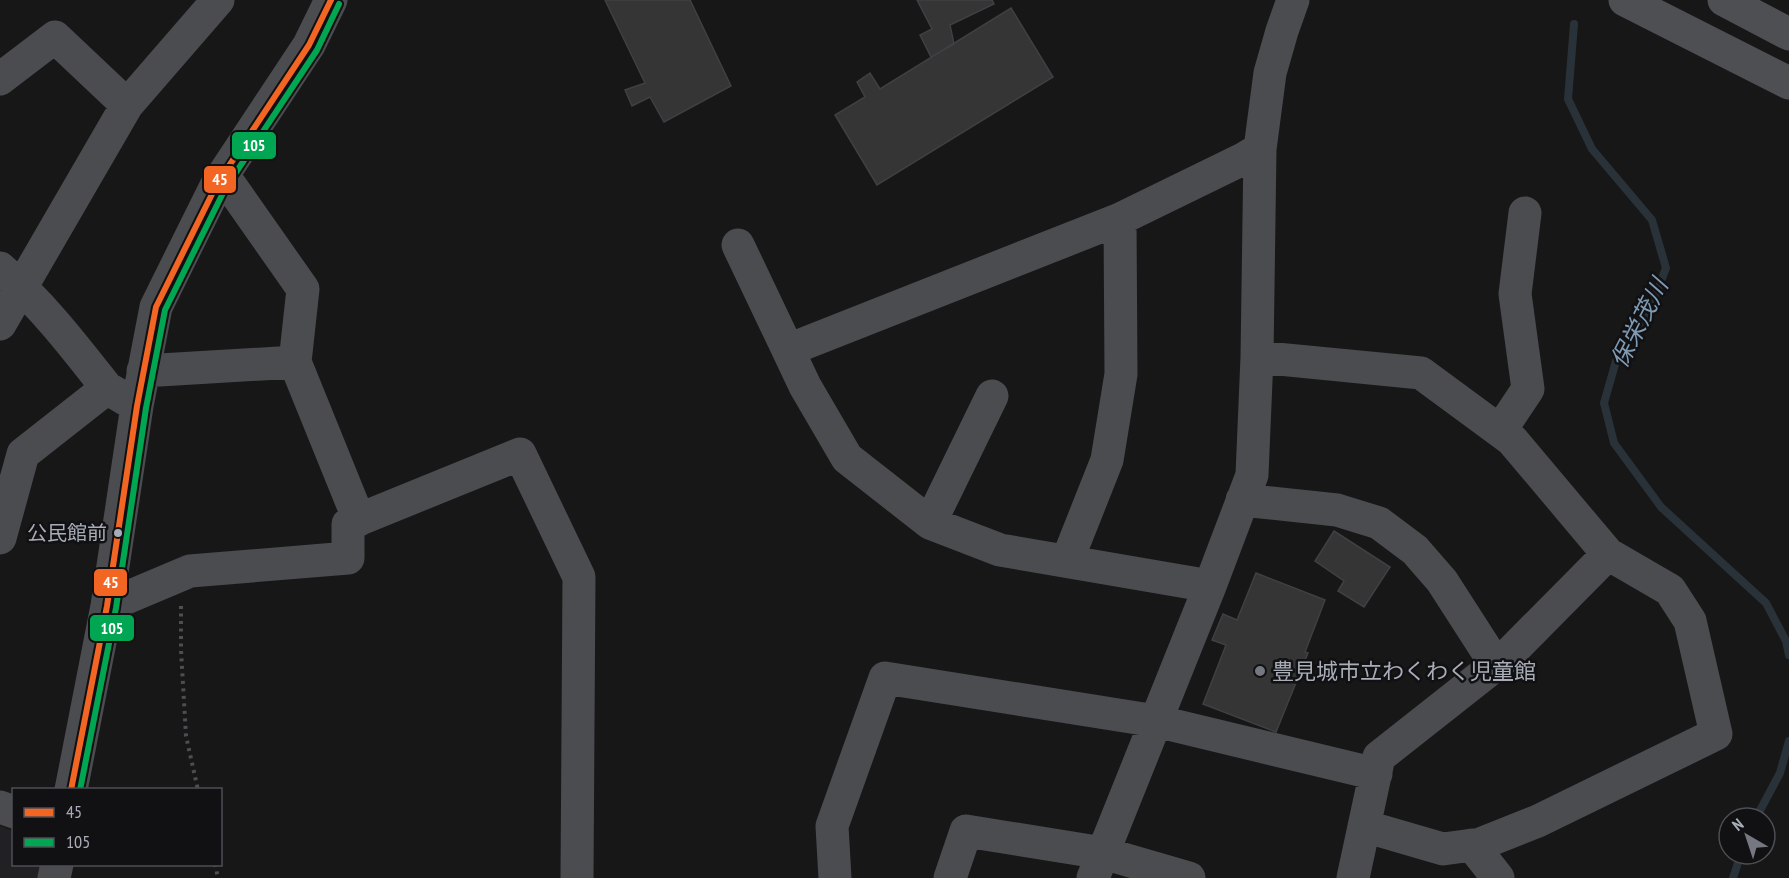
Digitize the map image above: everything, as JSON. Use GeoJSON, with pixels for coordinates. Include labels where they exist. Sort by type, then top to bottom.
{"type":"FeatureCollection","features":[{"type":"Feature","properties":{"kind":"main road"},"geometry":{"type":"LineString","coordinates":[[1625,0],[1789,83]]}},
{"type":"Feature","properties":{"kind":"main road"},"geometry":{"type":"LineString","coordinates":[[1724,0],[1789,34]]}},
{"type":"Feature","properties":{"kind":"street"},"geometry":{"type":"LineString","coordinates":[[0,324],[11,277],[127,105],[218,0]]}},
{"type":"Feature","properties":{"kind":"street"},"geometry":{"type":"LineString","coordinates":[[71,788],[107,606],[137,406],[156,307],[223,175],[309,45],[331,0]]}},
{"type":"Feature","properties":{"kind":"street"},"geometry":{"type":"LineString","coordinates":[[1098,865],[1252,475],[1257,357],[1260,149],[1270,73],[1293,0]]}},
{"type":"Feature","properties":{"kind":"street"},"geometry":{"type":"LineString","coordinates":[[0,80],[55,37],[127,105]]}},
{"type":"Feature","properties":{"kind":"street"},"geometry":{"type":"LineString","coordinates":[[788,350],[1120,219],[1260,149]]}},
{"type":"Feature","properties":{"kind":"street"},"geometry":{"type":"LineString","coordinates":[[223,175],[303,289],[295,362],[359,520]]}},
{"type":"Feature","properties":{"kind":"street"},"geometry":{"type":"LineString","coordinates":[[1500,431],[1528,389],[1515,294],[1525,213]]}},
{"type":"Feature","properties":{"kind":"street"},"geometry":{"type":"LineString","coordinates":[[1067,561],[1107,460],[1118,395],[1121,374],[1120,219]]}},
{"type":"Feature","properties":{"kind":"street"},"geometry":{"type":"LineString","coordinates":[[738,246],[805,386],[847,458],[930,523],[1000,550],[1210,586]]}},
{"type":"Feature","properties":{"kind":"street"},"geometry":{"type":"LineString","coordinates":[[11,277],[75,347],[107,388],[137,406]]}},
{"type":"Feature","properties":{"kind":"street"},"geometry":{"type":"LineString","coordinates":[[1257,357],[1421,373],[1512,440],[1608,554],[1670,590],[1690,621],[1716,734],[1538,821],[1480,844],[1443,849],[1364,826]]}},
{"type":"Feature","properties":{"kind":"street"},"geometry":{"type":"LineString","coordinates":[[143,371],[295,362]]}},
{"type":"Feature","properties":{"kind":"street"},"geometry":{"type":"LineString","coordinates":[[0,538],[23,454],[107,388]]}},
{"type":"Feature","properties":{"kind":"street"},"geometry":{"type":"LineString","coordinates":[[930,523],[992,396]]}},
{"type":"Feature","properties":{"kind":"street"},"geometry":{"type":"LineString","coordinates":[[107,606],[190,571],[348,558],[348,524],[520,454],[579,577],[577,878]]}},
{"type":"Feature","properties":{"kind":"street"},"geometry":{"type":"LineString","coordinates":[[1242,500],[1337,510],[1379,523],[1415,550],[1442,581],[1496,665]]}},
{"type":"Feature","properties":{"kind":"street"},"geometry":{"type":"LineString","coordinates":[[1353,878],[1379,757],[1507,656],[1608,554]]}},
{"type":"Feature","properties":{"kind":"street"},"geometry":{"type":"LineString","coordinates":[[835,878],[832,826],[885,678],[1156,721],[1376,774]]}},
{"type":"Feature","properties":{"kind":"street"},"geometry":{"type":"LineString","coordinates":[[950,878],[966,831],[1098,865],[1189,878]]}},
{"type":"Feature","properties":{"kind":"street"},"geometry":{"type":"LineString","coordinates":[[1472,845],[1498,878]]}},
{"type":"Feature","properties":{"kind":"path"},"geometry":{"type":"LineString","coordinates":[[181,575],[181,650],[186,736],[198,788]]}},
{"type":"Feature","properties":{"kind":"shaded area"},"geometry":{"type":"Polygon","coordinates":[[[0,826],[12,831],[12,866],[47,866],[44,878],[0,878],[0,826]]]}},
{"type":"Feature","properties":{"kind":"building"},"geometry":{"type":"Polygon","coordinates":[[[605,0],[690,0],[731,86],[664,122],[650,97],[632,106],[625,90],[645,83],[605,0]]]}},
{"type":"Feature","properties":{"kind":"building"},"geometry":{"type":"Polygon","coordinates":[[[917,0],[992,0],[994,4],[950,25],[954,44],[931,57],[920,35],[932,29],[917,0]]]}},
{"type":"Feature","properties":{"kind":"building"},"geometry":{"type":"Polygon","coordinates":[[[1011,8],[1053,77],[877,185],[835,115],[865,97],[857,82],[870,73],[880,89],[1011,8]]]}},
{"type":"Feature","properties":{"kind":"building"},"geometry":{"type":"Polygon","coordinates":[[[1334,531],[1390,567],[1364,607],[1338,591],[1344,581],[1315,561],[1334,531]]]}},
{"type":"Feature","properties":{"kind":"building"},"geometry":{"type":"Polygon","coordinates":[[[1256,573],[1325,600],[1305,652],[1308,653],[1276,732],[1203,704],[1226,645],[1212,640],[1223,614],[1237,620],[1256,573]]]}},
{"type":"Feature","properties":{"kind":"waterway","name":"保栄茂川"},"geometry":{"type":"LineString","coordinates":[[1574,24],[1568,99],[1592,149],[1652,220],[1666,268],[1653,302],[1616,361],[1604,403],[1614,443],[1661,507],[1766,603],[1786,641],[1789,655]]}},
{"type":"Feature","properties":{"kind":"waterway","name":"保栄茂川"},"geometry":{"type":"LineString","coordinates":[[1762,806],[1780,773],[1789,741]]}},
{"type":"Feature","properties":{"kind":"waterway","name":"保栄茂川"},"geometry":{"type":"LineString","coordinates":[[1733,878],[1737,866]]}},
{"type":"Feature","properties":{"kind":"transit line","name":"45"},"geometry":{"type":"LineString","coordinates":[[71,788],[107,606],[137,406],[156,307],[217,184],[309,45],[331,0]]}},
{"type":"Feature","properties":{"kind":"transit line","name":"105"},"geometry":{"type":"LineString","coordinates":[[80,788],[116,608],[146,408],[165,310],[225,189],[317,50],[339,4]]}},
{"type":"Feature","properties":{"kind":"place","name":"公民館前"},"geometry":{"type":"Point","coordinates":[118,533]}},
{"type":"Feature","properties":{"kind":"place","name":"豊見城市立わくわく児童館"},"geometry":{"type":"Point","coordinates":[1260,671]}}]}
